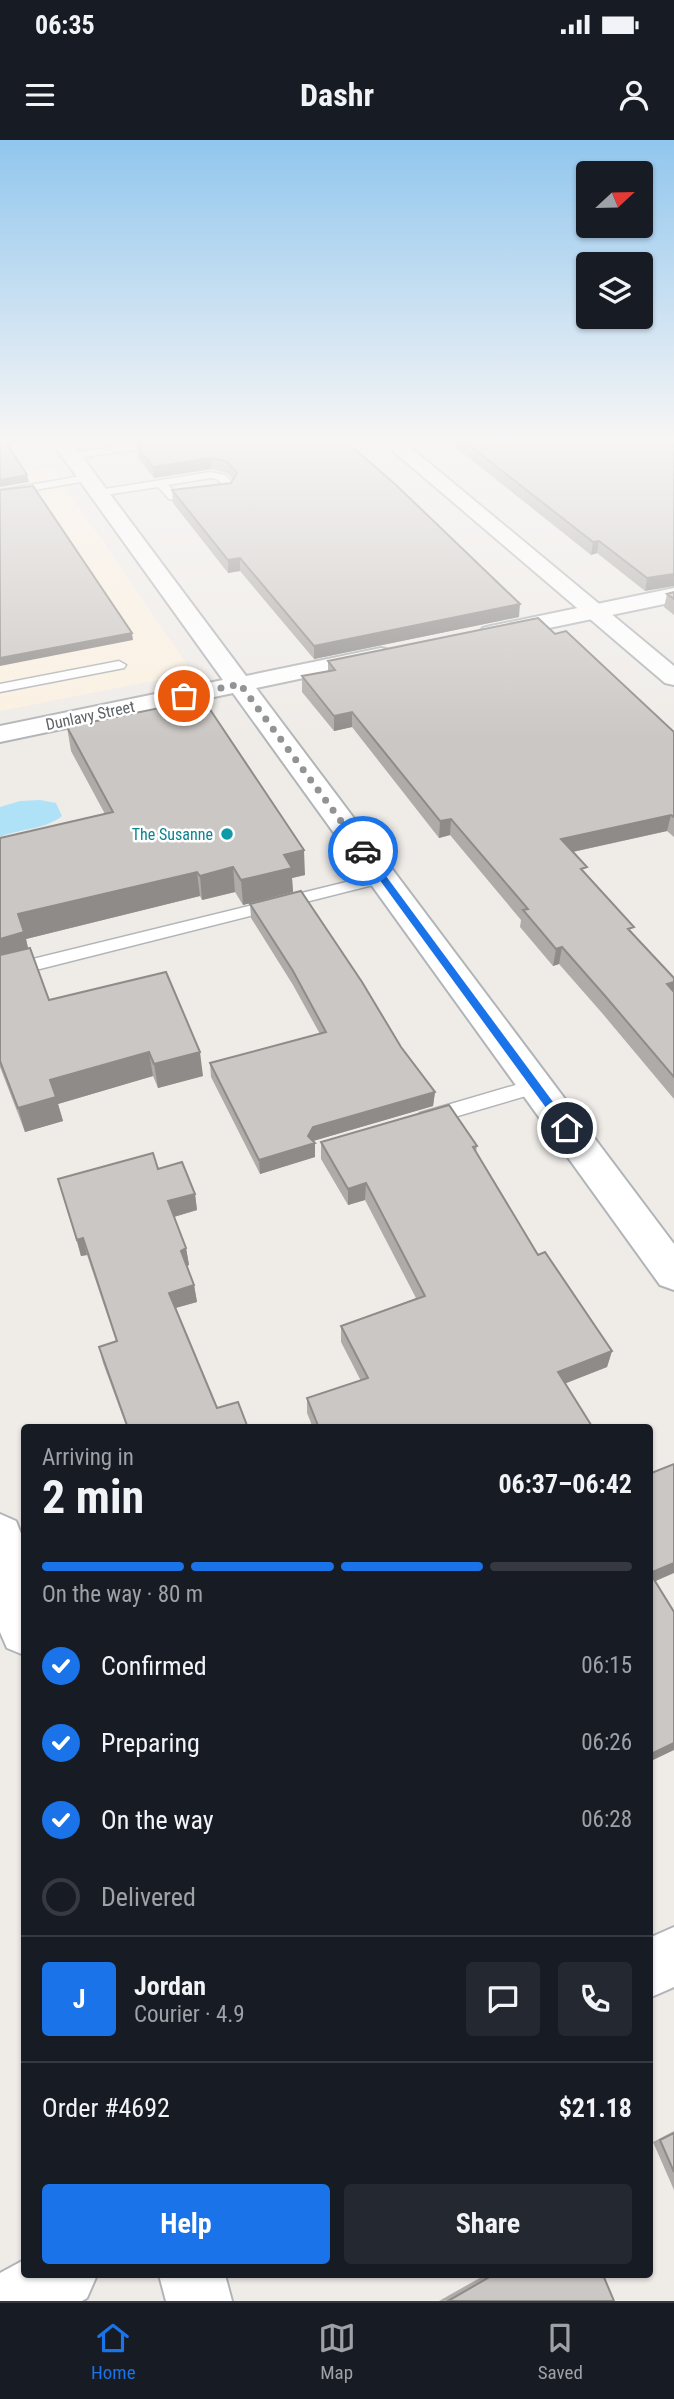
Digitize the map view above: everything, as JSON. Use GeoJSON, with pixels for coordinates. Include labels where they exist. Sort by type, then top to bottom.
{"type":"FeatureCollection","features":[{"type":"Feature","properties":{"kind":"street"},"geometry":{"type":"LineString","coordinates":[[133,539],[674,1274]]}},
{"type":"Feature","properties":{"kind":"street"},"geometry":{"type":"LineString","coordinates":[[508,539],[674,678]]}},
{"type":"Feature","properties":{"kind":"street"},"geometry":{"type":"LineString","coordinates":[[473,636],[674,595]]}},
{"type":"Feature","properties":{"kind":"street","name":"Dunlavy Street"},"geometry":{"type":"LineString","coordinates":[[0,734],[406,650]]}},
{"type":"Feature","properties":{"kind":"street"},"geometry":{"type":"LineString","coordinates":[[0,1536],[21,1619]]}},
{"type":"Feature","properties":{"kind":"street"},"geometry":{"type":"LineString","coordinates":[[653,1967],[674,1956]]}},
{"type":"Feature","properties":{"kind":"street"},"geometry":{"type":"LineString","coordinates":[[15,2301],[58,2278]]}},
{"type":"Feature","properties":{"kind":"street"},"geometry":{"type":"LineString","coordinates":[[193,2278],[199,2301]]}},
{"type":"Feature","properties":{"kind":"lane"},"geometry":{"type":"LineString","coordinates":[[0,688],[119,665]]}},
{"type":"Feature","properties":{"kind":"lane"},"geometry":{"type":"LineString","coordinates":[[0,973],[383,878]]}},
{"type":"Feature","properties":{"kind":"lane"},"geometry":{"type":"LineString","coordinates":[[404,1125],[536,1087]]}},
{"type":"Feature","properties":{"kind":"shaded area"},"geometry":{"type":"Polygon","coordinates":[[[0,539],[101,539],[193,673],[0,711],[0,539]]]}},
{"type":"Feature","properties":{"kind":"water"},"geometry":{"type":"Polygon","coordinates":[[[40,800],[56,803],[62,816],[48,824],[0,837],[0,807],[20,801],[40,800]]]}},
{"type":"Feature","properties":{"kind":"building"},"geometry":{"type":"Polygon","coordinates":[[[0,539],[69,539],[132,633],[0,658],[0,539]]]}},
{"type":"Feature","properties":{"kind":"building"},"geometry":{"type":"Polygon","coordinates":[[[211,539],[452,539],[520,604],[314,646],[240,558],[228,560],[211,539]]]}},
{"type":"Feature","properties":{"kind":"building"},"geometry":{"type":"Polygon","coordinates":[[[589,539],[674,539],[674,574],[647,578],[599,541],[593,542],[589,539]]]}},
{"type":"Feature","properties":{"kind":"building"},"geometry":{"type":"Polygon","coordinates":[[[538,618],[555,634],[566,631],[674,732],[674,817],[671,815],[561,839],[587,867],[581,869],[634,927],[628,929],[674,978],[674,982],[667,984],[674,992],[674,1077],[562,947],[556,949],[523,910],[528,909],[451,819],[440,821],[352,712],[334,716],[302,676],[335,670],[328,661],[538,618]]]}},
{"type":"Feature","properties":{"kind":"building","name":"The Susanne"},"geometry":{"type":"Polygon","coordinates":[[[203,699],[304,850],[284,855],[292,868],[241,880],[233,867],[200,876],[197,872],[18,914],[24,932],[0,939],[0,838],[113,812],[67,727],[203,699]]]}},
{"type":"Feature","properties":{"kind":"building"},"geometry":{"type":"Polygon","coordinates":[[[301,891],[362,982],[401,1047],[435,1092],[313,1127],[308,1136],[315,1143],[259,1160],[210,1063],[326,1032],[293,971],[250,904],[301,891]]]}},
{"type":"Feature","properties":{"kind":"building"},"geometry":{"type":"Polygon","coordinates":[[[30,948],[49,1000],[166,972],[200,1052],[154,1064],[149,1052],[50,1080],[56,1097],[18,1108],[0,1061],[0,955],[30,948]]]}},
{"type":"Feature","properties":{"kind":"building"},"geometry":{"type":"Polygon","coordinates":[[[449,1105],[477,1146],[473,1147],[538,1255],[545,1252],[612,1351],[558,1372],[590,1424],[317,1424],[307,1398],[368,1378],[341,1326],[425,1296],[366,1183],[348,1189],[321,1142],[449,1105]]]}},
{"type":"Feature","properties":{"kind":"building"},"geometry":{"type":"Polygon","coordinates":[[[153,1153],[158,1169],[182,1162],[195,1194],[168,1201],[186,1248],[181,1251],[194,1285],[169,1293],[217,1408],[238,1402],[246,1424],[127,1424],[99,1347],[117,1341],[83,1238],[77,1240],[58,1179],[153,1153]]]}},
{"type":"Feature","properties":{"kind":"building"},"geometry":{"type":"Polygon","coordinates":[[[674,1464],[674,1563],[653,1572],[653,1472],[674,1464]]]}},
{"type":"Feature","properties":{"kind":"building"},"geometry":{"type":"Polygon","coordinates":[[[653,1578],[674,1612],[674,1743],[653,1753],[653,1578]]]}},
{"type":"Feature","properties":{"kind":"building"},"geometry":{"type":"Polygon","coordinates":[[[674,2133],[674,2172],[660,2140],[674,2133]]]}},
{"type":"Feature","properties":{"kind":"building"},"geometry":{"type":"Polygon","coordinates":[[[488,2278],[604,2278],[614,2301],[448,2301],[488,2278]]]}},
{"type":"Feature","properties":{"kind":"way so far"},"geometry":{"type":"LineString","coordinates":[[184,696],[240,684],[363,851]]}},
{"type":"Feature","properties":{"kind":"place","name":"The Susanne"},"geometry":{"type":"Point","coordinates":[227,834]}},
{"type":"Feature","properties":{"kind":"route"},"geometry":{"type":"LineString","coordinates":[[363,851],[567,1128]]}}]}
